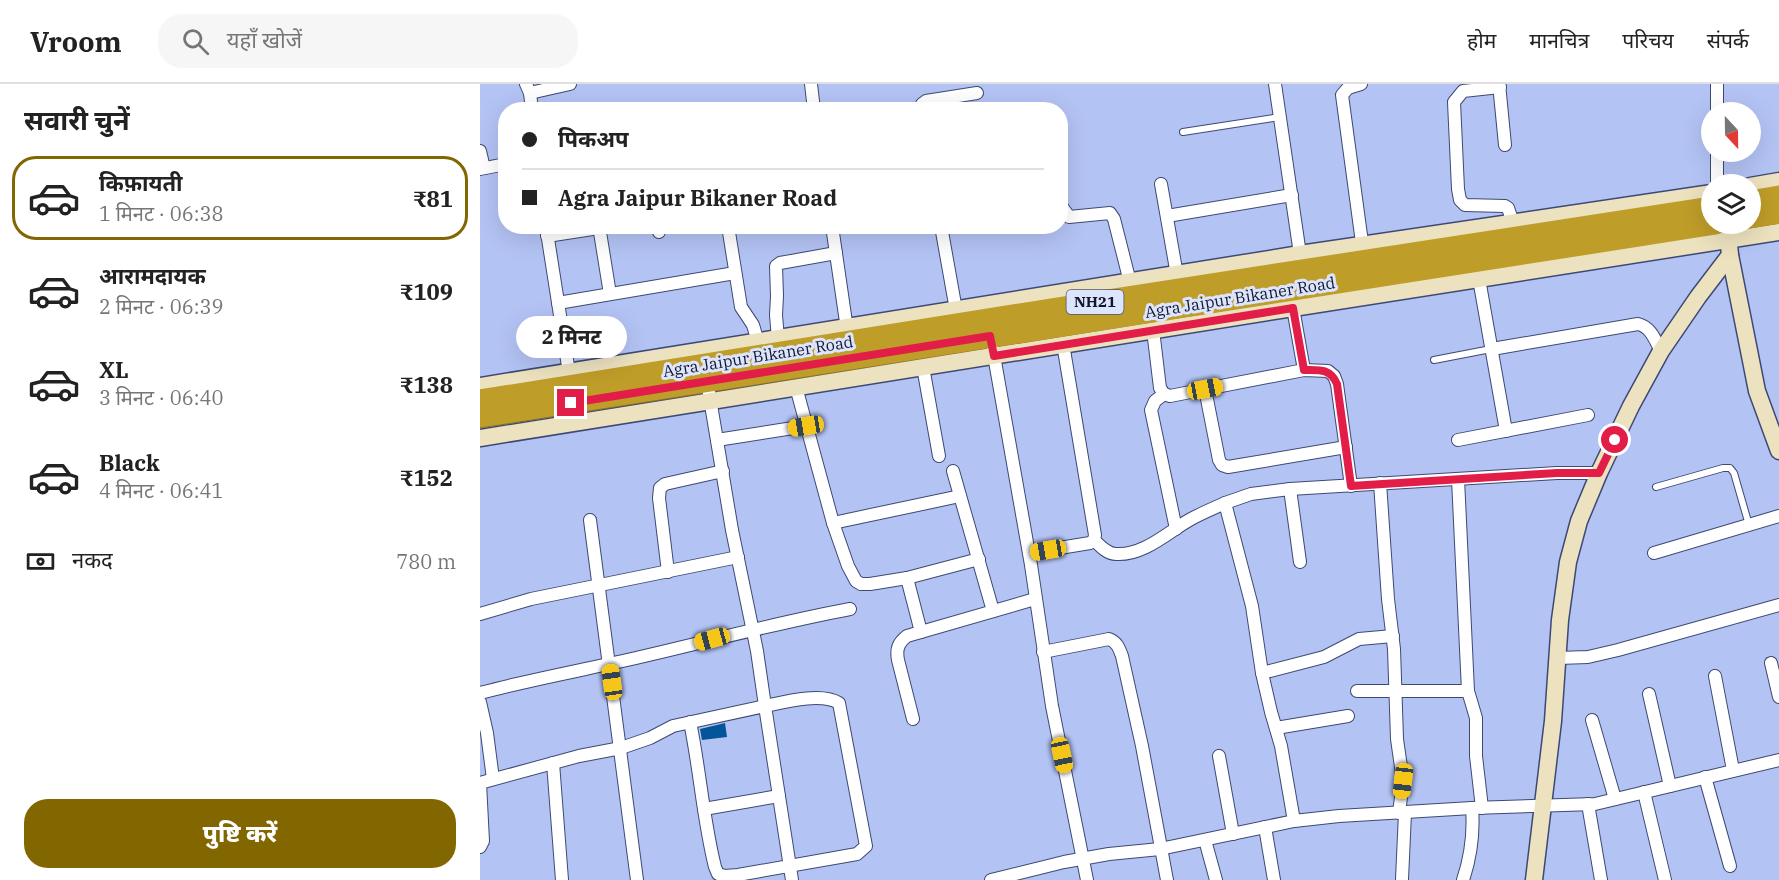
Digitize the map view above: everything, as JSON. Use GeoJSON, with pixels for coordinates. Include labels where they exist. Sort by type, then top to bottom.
{"type":"FeatureCollection","features":[{"type":"Feature","properties":{"kind":"highway"},"geometry":{"type":"LineString","coordinates":[[1761,199],[1779,196]]}},
{"type":"Feature","properties":{"kind":"highway","name":"Agra Jaipur Bikaner Road"},"geometry":{"type":"LineString","coordinates":[[480,400],[569,379],[1364,253],[1701,208]]}},
{"type":"Feature","properties":{"kind":"highway"},"geometry":{"type":"LineString","coordinates":[[1761,216],[1779,213]]}},
{"type":"Feature","properties":{"kind":"highway","name":"Agra Jaipur Bikaner Road"},"geometry":{"type":"LineString","coordinates":[[480,417],[707,381],[992,346],[1701,227]]}},
{"type":"Feature","properties":{"kind":"street"},"geometry":{"type":"LineString","coordinates":[[528,89],[570,84]]}},
{"type":"Feature","properties":{"kind":"street"},"geometry":{"type":"LineString","coordinates":[[810,84],[813,102]]}},
{"type":"Feature","properties":{"kind":"street"},"geometry":{"type":"LineString","coordinates":[[1275,84],[1300,254]]}},
{"type":"Feature","properties":{"kind":"street"},"geometry":{"type":"LineString","coordinates":[[1361,84],[1344,91],[1342,95],[1364,253]]}},
{"type":"Feature","properties":{"kind":"street"},"geometry":{"type":"LineString","coordinates":[[1717,84],[1717,102]]}},
{"type":"Feature","properties":{"kind":"street"},"geometry":{"type":"LineString","coordinates":[[1505,145],[1499,86],[1463,91],[1454,102],[1460,200],[1465,205],[1505,206],[1508,208],[1513,223]]}},
{"type":"Feature","properties":{"kind":"street"},"geometry":{"type":"LineString","coordinates":[[924,102],[977,93]]}},
{"type":"Feature","properties":{"kind":"street"},"geometry":{"type":"LineString","coordinates":[[480,151],[482,168],[498,165]]}},
{"type":"Feature","properties":{"kind":"street"},"geometry":{"type":"LineString","coordinates":[[1761,184],[1779,181]]}},
{"type":"Feature","properties":{"kind":"street"},"geometry":{"type":"LineString","coordinates":[[1161,184],[1177,274]]}},
{"type":"Feature","properties":{"kind":"street"},"geometry":{"type":"LineString","coordinates":[[1167,216],[1292,195]]}},
{"type":"Feature","properties":{"kind":"street"},"geometry":{"type":"LineString","coordinates":[[480,386],[569,379],[758,342],[1300,254],[1364,253],[1513,223],[1701,195]]}},
{"type":"Feature","properties":{"kind":"street"},"geometry":{"type":"LineString","coordinates":[[1068,215],[1110,213],[1114,219],[1130,282]]}},
{"type":"Feature","properties":{"kind":"street"},"geometry":{"type":"LineString","coordinates":[[480,438],[923,367],[992,346],[1063,345],[1479,279],[1729,248],[1779,232]]}},
{"type":"Feature","properties":{"kind":"street"},"geometry":{"type":"LineString","coordinates":[[547,234],[569,379]]}},
{"type":"Feature","properties":{"kind":"street"},"geometry":{"type":"LineString","coordinates":[[600,234],[610,294]]}},
{"type":"Feature","properties":{"kind":"street"},"geometry":{"type":"LineString","coordinates":[[729,234],[741,307],[753,325],[758,342]]}},
{"type":"Feature","properties":{"kind":"street"},"geometry":{"type":"LineString","coordinates":[[833,234],[846,329]]}},
{"type":"Feature","properties":{"kind":"street"},"geometry":{"type":"LineString","coordinates":[[942,234],[956,310]]}},
{"type":"Feature","properties":{"kind":"street"},"geometry":{"type":"LineString","coordinates":[[1728,234],[1757,392],[1779,451]]}},
{"type":"Feature","properties":{"kind":"street"},"geometry":{"type":"LineString","coordinates":[[1534,880],[1544,807],[1560,620],[1569,562],[1579,521],[1631,406],[1662,351],[1729,248]]}},
{"type":"Feature","properties":{"kind":"street"},"geometry":{"type":"LineString","coordinates":[[778,339],[776,266],[780,263],[836,253]]}},
{"type":"Feature","properties":{"kind":"street"},"geometry":{"type":"LineString","coordinates":[[558,303],[735,273]]}},
{"type":"Feature","properties":{"kind":"street"},"geometry":{"type":"LineString","coordinates":[[1479,279],[1506,431]]}},
{"type":"Feature","properties":{"kind":"street"},"geometry":{"type":"LineString","coordinates":[[1293,308],[1304,370]]}},
{"type":"Feature","properties":{"kind":"street"},"geometry":{"type":"LineString","coordinates":[[1491,349],[1638,324],[1650,331],[1662,351]]}},
{"type":"Feature","properties":{"kind":"street"},"geometry":{"type":"LineString","coordinates":[[1153,330],[1160,388],[1164,394],[1170,396],[1304,370],[1328,371],[1334,376],[1337,384],[1351,486]]}},
{"type":"Feature","properties":{"kind":"street"},"geometry":{"type":"LineString","coordinates":[[1063,345],[1094,540]]}},
{"type":"Feature","properties":{"kind":"street"},"geometry":{"type":"LineString","coordinates":[[992,346],[1029,553],[1052,706],[1087,880]]}},
{"type":"Feature","properties":{"kind":"street"},"geometry":{"type":"LineString","coordinates":[[923,367],[939,456]]}},
{"type":"Feature","properties":{"kind":"street"},"geometry":{"type":"LineString","coordinates":[[707,381],[753,629],[792,880]]}},
{"type":"Feature","properties":{"kind":"street"},"geometry":{"type":"LineString","coordinates":[[796,387],[833,523],[848,566],[856,581],[861,584],[870,584],[907,578],[979,559]]}},
{"type":"Feature","properties":{"kind":"street"},"geometry":{"type":"LineString","coordinates":[[1205,389],[1219,460],[1222,465],[1228,467],[1346,447]]}},
{"type":"Feature","properties":{"kind":"street"},"geometry":{"type":"LineString","coordinates":[[1164,394],[1155,401],[1151,410],[1176,529]]}},
{"type":"Feature","properties":{"kind":"street"},"geometry":{"type":"LineString","coordinates":[[1458,440],[1588,415]]}},
{"type":"Feature","properties":{"kind":"street"},"geometry":{"type":"LineString","coordinates":[[717,440],[806,426]]}},
{"type":"Feature","properties":{"kind":"street"},"geometry":{"type":"LineString","coordinates":[[668,573],[658,498],[660,488],[665,484],[723,471]]}},
{"type":"Feature","properties":{"kind":"street"},"geometry":{"type":"LineString","coordinates":[[953,471],[993,611]]}},
{"type":"Feature","properties":{"kind":"street"},"geometry":{"type":"LineString","coordinates":[[1094,540],[1108,552],[1115,555],[1124,554],[1154,544],[1190,519],[1251,494],[1380,483],[1599,473]]}},
{"type":"Feature","properties":{"kind":"street"},"geometry":{"type":"LineString","coordinates":[[1458,479],[1468,691],[1476,718],[1477,808],[1470,858],[1463,880]]}},
{"type":"Feature","properties":{"kind":"street"},"geometry":{"type":"LineString","coordinates":[[1380,483],[1388,599],[1393,636],[1397,739],[1403,781],[1402,879]]}},
{"type":"Feature","properties":{"kind":"street"},"geometry":{"type":"LineString","coordinates":[[1290,489],[1300,562]]}},
{"type":"Feature","properties":{"kind":"street"},"geometry":{"type":"LineString","coordinates":[[833,523],[960,496]]}},
{"type":"Feature","properties":{"kind":"street"},"geometry":{"type":"LineString","coordinates":[[1225,503],[1252,606],[1262,673],[1281,746],[1294,821]]}},
{"type":"Feature","properties":{"kind":"street"},"geometry":{"type":"LineString","coordinates":[[1654,553],[1779,516]]}},
{"type":"Feature","properties":{"kind":"street"},"geometry":{"type":"LineString","coordinates":[[590,520],[637,880]]}},
{"type":"Feature","properties":{"kind":"street"},"geometry":{"type":"LineString","coordinates":[[1029,553],[1085,544],[1094,540]]}},
{"type":"Feature","properties":{"kind":"street"},"geometry":{"type":"LineString","coordinates":[[480,614],[531,599],[738,557]]}},
{"type":"Feature","properties":{"kind":"street"},"geometry":{"type":"LineString","coordinates":[[907,578],[921,632]]}},
{"type":"Feature","properties":{"kind":"street"},"geometry":{"type":"LineString","coordinates":[[913,719],[897,651],[900,642],[907,636],[1035,599]]}},
{"type":"Feature","properties":{"kind":"street"},"geometry":{"type":"LineString","coordinates":[[1558,658],[1588,657],[1618,650],[1779,605]]}},
{"type":"Feature","properties":{"kind":"street"},"geometry":{"type":"LineString","coordinates":[[480,693],[753,629],[850,609]]}},
{"type":"Feature","properties":{"kind":"street"},"geometry":{"type":"LineString","coordinates":[[1262,673],[1324,657],[1359,639],[1393,636]]}},
{"type":"Feature","properties":{"kind":"street"},"geometry":{"type":"LineString","coordinates":[[1043,652],[1109,639],[1114,641],[1118,647],[1142,746],[1167,880]]}},
{"type":"Feature","properties":{"kind":"street"},"geometry":{"type":"LineString","coordinates":[[1771,663],[1779,697]]}},
{"type":"Feature","properties":{"kind":"street"},"geometry":{"type":"LineString","coordinates":[[1714,676],[1733,770]]}},
{"type":"Feature","properties":{"kind":"street"},"geometry":{"type":"LineString","coordinates":[[1357,691],[1468,691]]}},
{"type":"Feature","properties":{"kind":"street"},"geometry":{"type":"LineString","coordinates":[[1649,694],[1670,786]]}},
{"type":"Feature","properties":{"kind":"street"},"geometry":{"type":"LineString","coordinates":[[480,847],[483,841],[480,783],[552,763],[621,748],[650,738],[673,726],[690,722],[765,706],[806,698],[834,700],[839,703],[866,846],[857,854],[738,875],[718,874],[711,852],[690,722]]}},
{"type":"Feature","properties":{"kind":"street"},"geometry":{"type":"LineString","coordinates":[[480,702],[494,779]]}},
{"type":"Feature","properties":{"kind":"street"},"geometry":{"type":"LineString","coordinates":[[1276,728],[1348,716]]}},
{"type":"Feature","properties":{"kind":"street"},"geometry":{"type":"LineString","coordinates":[[1592,720],[1615,799]]}},
{"type":"Feature","properties":{"kind":"street"},"geometry":{"type":"LineString","coordinates":[[1219,756],[1233,834]]}},
{"type":"Feature","properties":{"kind":"street"},"geometry":{"type":"LineString","coordinates":[[991,880],[1014,877],[1084,858],[1160,849],[1294,821],[1477,808],[1588,804],[1779,760]]}},
{"type":"Feature","properties":{"kind":"street"},"geometry":{"type":"LineString","coordinates":[[552,763],[562,880]]}},
{"type":"Feature","properties":{"kind":"street"},"geometry":{"type":"LineString","coordinates":[[1705,777],[1730,866]]}},
{"type":"Feature","properties":{"kind":"street"},"geometry":{"type":"LineString","coordinates":[[1644,792],[1665,880]]}},
{"type":"Feature","properties":{"kind":"street"},"geometry":{"type":"LineString","coordinates":[[704,809],[779,796]]}},
{"type":"Feature","properties":{"kind":"street"},"geometry":{"type":"LineString","coordinates":[[1588,804],[1601,880]]}},
{"type":"Feature","properties":{"kind":"street"},"geometry":{"type":"LineString","coordinates":[[1264,827],[1274,880]]}},
{"type":"Feature","properties":{"kind":"street"},"geometry":{"type":"LineString","coordinates":[[1205,840],[1216,880]]}},
{"type":"Feature","properties":{"kind":"lane"},"geometry":{"type":"LineString","coordinates":[[1183,132],[1280,117]]}},
{"type":"Feature","properties":{"kind":"lane"},"geometry":{"type":"LineString","coordinates":[[1434,360],[1491,349]]}},
{"type":"Feature","properties":{"kind":"lane"},"geometry":{"type":"LineString","coordinates":[[1656,487],[1730,468],[1734,473],[1749,525]]}},
{"type":"Feature","properties":{"kind":"building"},"geometry":{"type":"Polygon","coordinates":[[[725,723],[727,737],[702,740],[700,729],[725,723]]]}},
{"type":"Feature","properties":{"kind":"route"},"geometry":{"type":"LineString","coordinates":[[571,403],[990,336],[994,356],[1293,308],[1304,370],[1328,371],[1334,376],[1337,384],[1351,486],[1557,473],[1599,473],[1615,440]]}}]}
